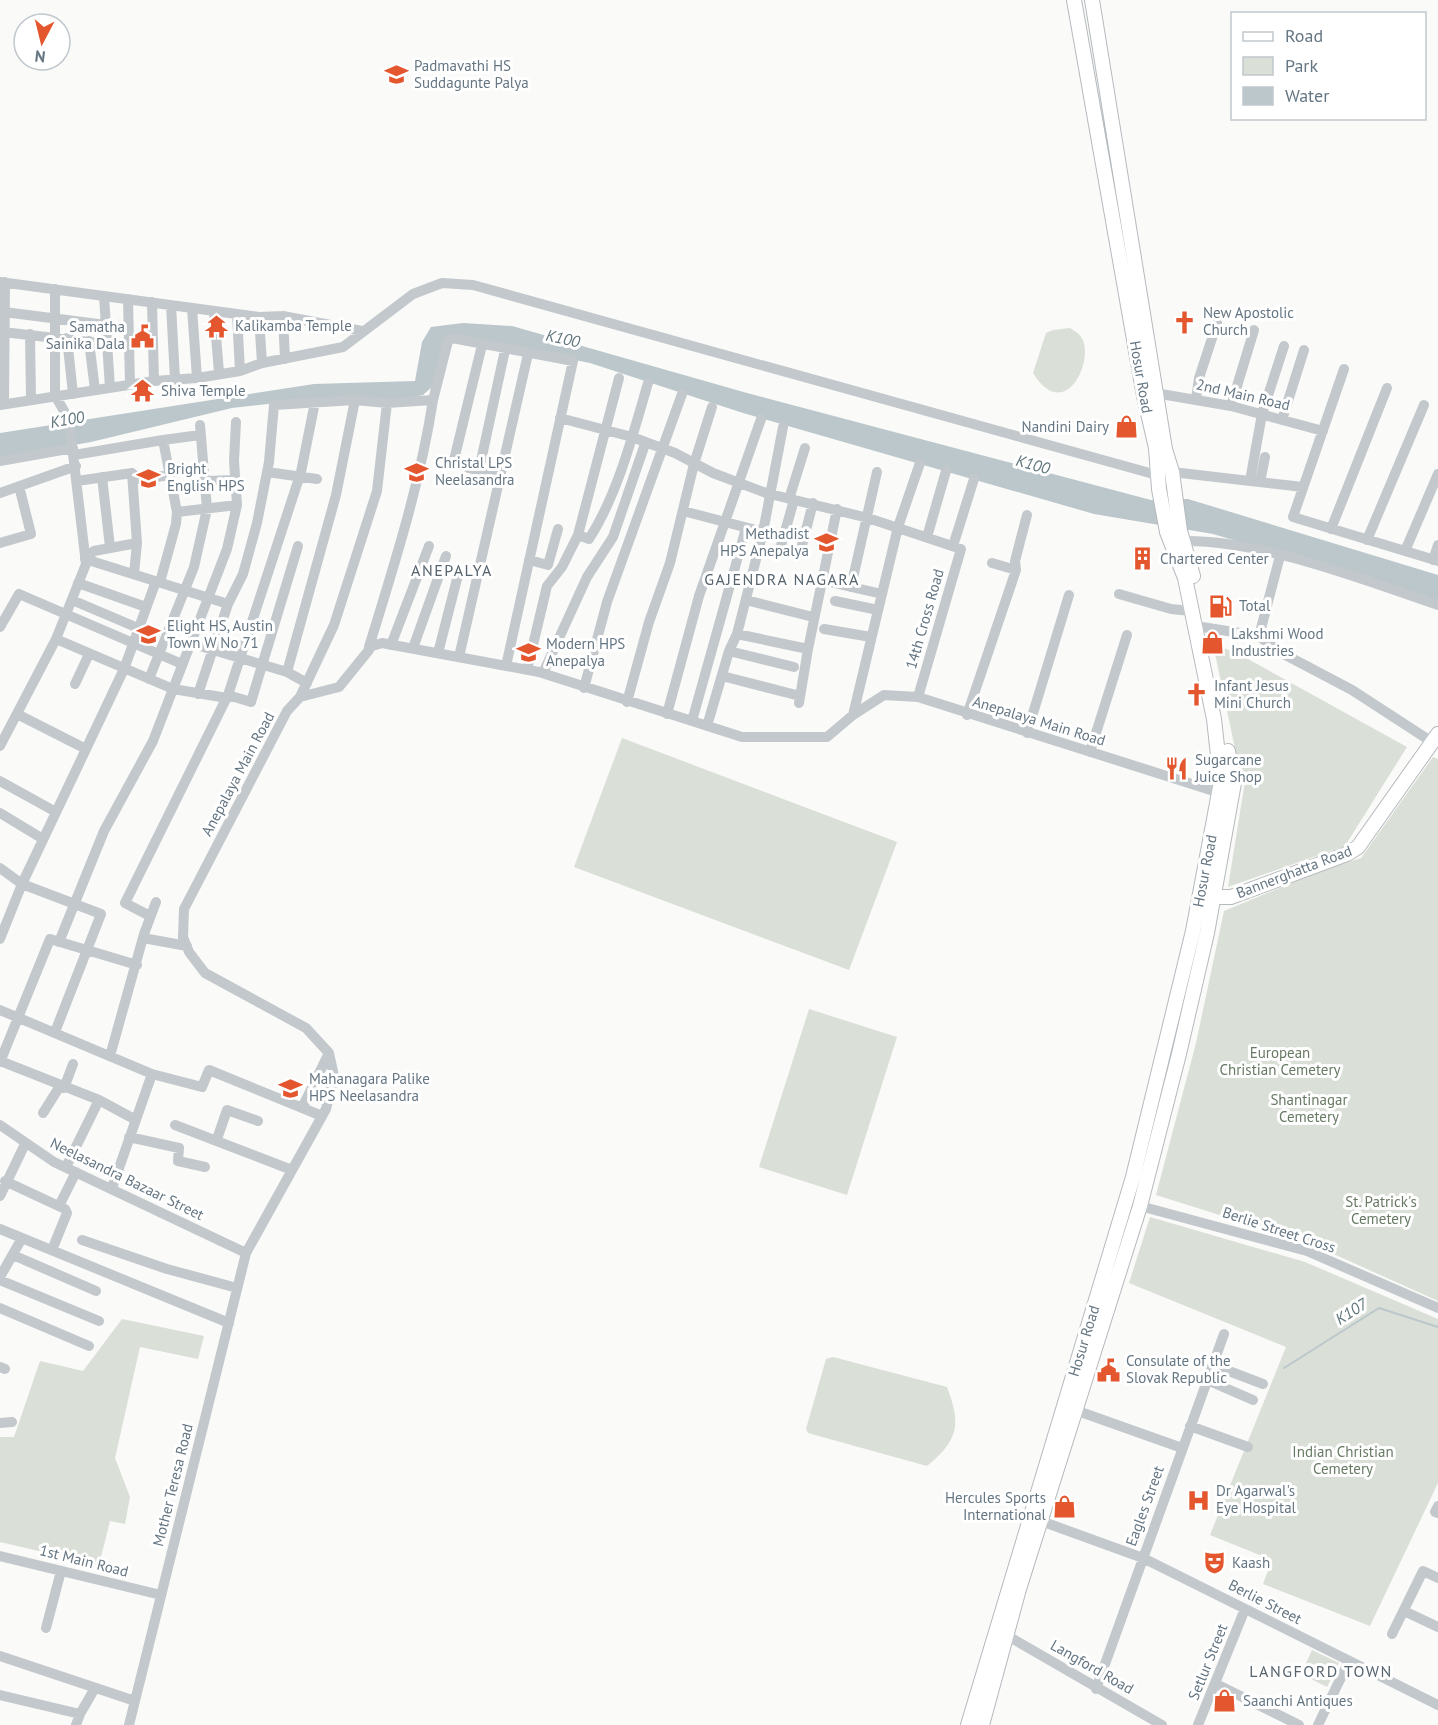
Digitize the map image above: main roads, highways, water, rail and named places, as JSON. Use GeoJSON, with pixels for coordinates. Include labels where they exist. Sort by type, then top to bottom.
{"type":"FeatureCollection","features":[{"type":"Feature","properties":{"kind":"main road","name":"Hosur Road"},"geometry":{"type":"LineString","coordinates":[[968,1725],[1041,1521],[1140,1206],[1179,1054],[1206,897],[1220,793],[1221,767],[1214,719],[1185,578],[1167,531],[1157,475],[1156,448],[1144,396],[1074,0]]}},
{"type":"Feature","properties":{"kind":"main road","name":"Hosur Road"},"geometry":{"type":"LineString","coordinates":[[982,1725],[1001,1632],[1133,1177],[1234,783],[1194,579],[1182,542],[1172,472],[1155,393],[1092,0]]}},
{"type":"Feature","properties":{"kind":"main road","name":"Bannerghatta Road"},"geometry":{"type":"LineString","coordinates":[[1206,897],[1231,897],[1347,854],[1358,847],[1435,738]]}},
{"type":"Feature","properties":{"kind":"water","name":"K100"},"geometry":{"type":"Polygon","coordinates":[[[463,323],[512,326],[747,393],[1151,500],[1188,499],[1438,575],[1438,601],[1213,534],[1094,514],[743,413],[590,363],[449,335],[433,386],[423,395],[398,400],[286,402],[232,408],[91,442],[0,458],[0,433],[314,384],[415,381],[422,342],[431,327],[463,323]]]}},
{"type":"Feature","properties":{"kind":"waterway","name":"K107"},"geometry":{"type":"LineString","coordinates":[[1284,1368],[1379,1308],[1438,1327]]}},
{"type":"Feature","properties":{"kind":"place","name":"Padmavathi HS Suddagunte Palya"},"geometry":{"type":"Point","coordinates":[396,75]}},
{"type":"Feature","properties":{"kind":"place","name":"New Apostolic Church"},"geometry":{"type":"Point","coordinates":[1185,322]}},
{"type":"Feature","properties":{"kind":"place","name":"Kalikamba Temple"},"geometry":{"type":"Point","coordinates":[217,326]}},
{"type":"Feature","properties":{"kind":"place","name":"Samatha Sainika Dala"},"geometry":{"type":"Point","coordinates":[143,336]}},
{"type":"Feature","properties":{"kind":"place","name":"Shiva Temple"},"geometry":{"type":"Point","coordinates":[143,391]}},
{"type":"Feature","properties":{"kind":"place","name":"Nandini Dairy"},"geometry":{"type":"Point","coordinates":[1127,427]}},
{"type":"Feature","properties":{"kind":"place","name":"Christal LPS Neelasandra"},"geometry":{"type":"Point","coordinates":[417,472]}},
{"type":"Feature","properties":{"kind":"place","name":"Bright English HPS"},"geometry":{"type":"Point","coordinates":[149,478]}},
{"type":"Feature","properties":{"kind":"place","name":"Methadist HPS Anepalya"},"geometry":{"type":"Point","coordinates":[827,543]}},
{"type":"Feature","properties":{"kind":"place","name":"Chartered Center"},"geometry":{"type":"Point","coordinates":[1142,559]}},
{"type":"Feature","properties":{"kind":"place","name":"Total"},"geometry":{"type":"Point","coordinates":[1221,606]}},
{"type":"Feature","properties":{"kind":"place","name":"Elight HS, Austin Town W No 71"},"geometry":{"type":"Point","coordinates":[149,635]}},
{"type":"Feature","properties":{"kind":"place","name":"Lakshmi Wood Industries"},"geometry":{"type":"Point","coordinates":[1213,643]}},
{"type":"Feature","properties":{"kind":"place","name":"Modern HPS Anepalya"},"geometry":{"type":"Point","coordinates":[528,653]}},
{"type":"Feature","properties":{"kind":"place","name":"Infant Jesus Mini Church"},"geometry":{"type":"Point","coordinates":[1196,695]}},
{"type":"Feature","properties":{"kind":"place","name":"Sugarcane Juice Shop"},"geometry":{"type":"Point","coordinates":[1177,769]}},
{"type":"Feature","properties":{"kind":"place","name":"Mahanagara Palike HPS Neelasandra"},"geometry":{"type":"Point","coordinates":[291,1088]}},
{"type":"Feature","properties":{"kind":"place","name":"Consulate of the Slovak Republic"},"geometry":{"type":"Point","coordinates":[1108,1370]}},
{"type":"Feature","properties":{"kind":"place","name":"Dr Agarwal's Eye Hospital"},"geometry":{"type":"Point","coordinates":[1198,1500]}},
{"type":"Feature","properties":{"kind":"place","name":"Hercules Sports International"},"geometry":{"type":"Point","coordinates":[1064,1507]}},
{"type":"Feature","properties":{"kind":"place","name":"Kaash"},"geometry":{"type":"Point","coordinates":[1214,1563]}},
{"type":"Feature","properties":{"kind":"place","name":"Saanchi Antiques"},"geometry":{"type":"Point","coordinates":[1225,1701]}},
{"type":"Feature","properties":{"kind":"district","name":"ANEPALYA"},"geometry":{"type":"Point","coordinates":[452,570]}},
{"type":"Feature","properties":{"kind":"district","name":"GAJENDRA NAGARA"},"geometry":{"type":"Point","coordinates":[782,579]}},
{"type":"Feature","properties":{"kind":"district","name":"LANGFORD TOWN"},"geometry":{"type":"Point","coordinates":[1321,1671]}},
{"type":"Feature","properties":{"kind":"park label","name":"European Christian Cemetery"},"geometry":{"type":"Point","coordinates":[1280,1062]}},
{"type":"Feature","properties":{"kind":"park label","name":"Shantinagar Cemetery"},"geometry":{"type":"Point","coordinates":[1309,1108]}},
{"type":"Feature","properties":{"kind":"park label","name":"St. Patrick's Cemetery"},"geometry":{"type":"Point","coordinates":[1381,1210]}},
{"type":"Feature","properties":{"kind":"park label","name":"Indian Christian Cemetery"},"geometry":{"type":"Point","coordinates":[1343,1460]}}]}
